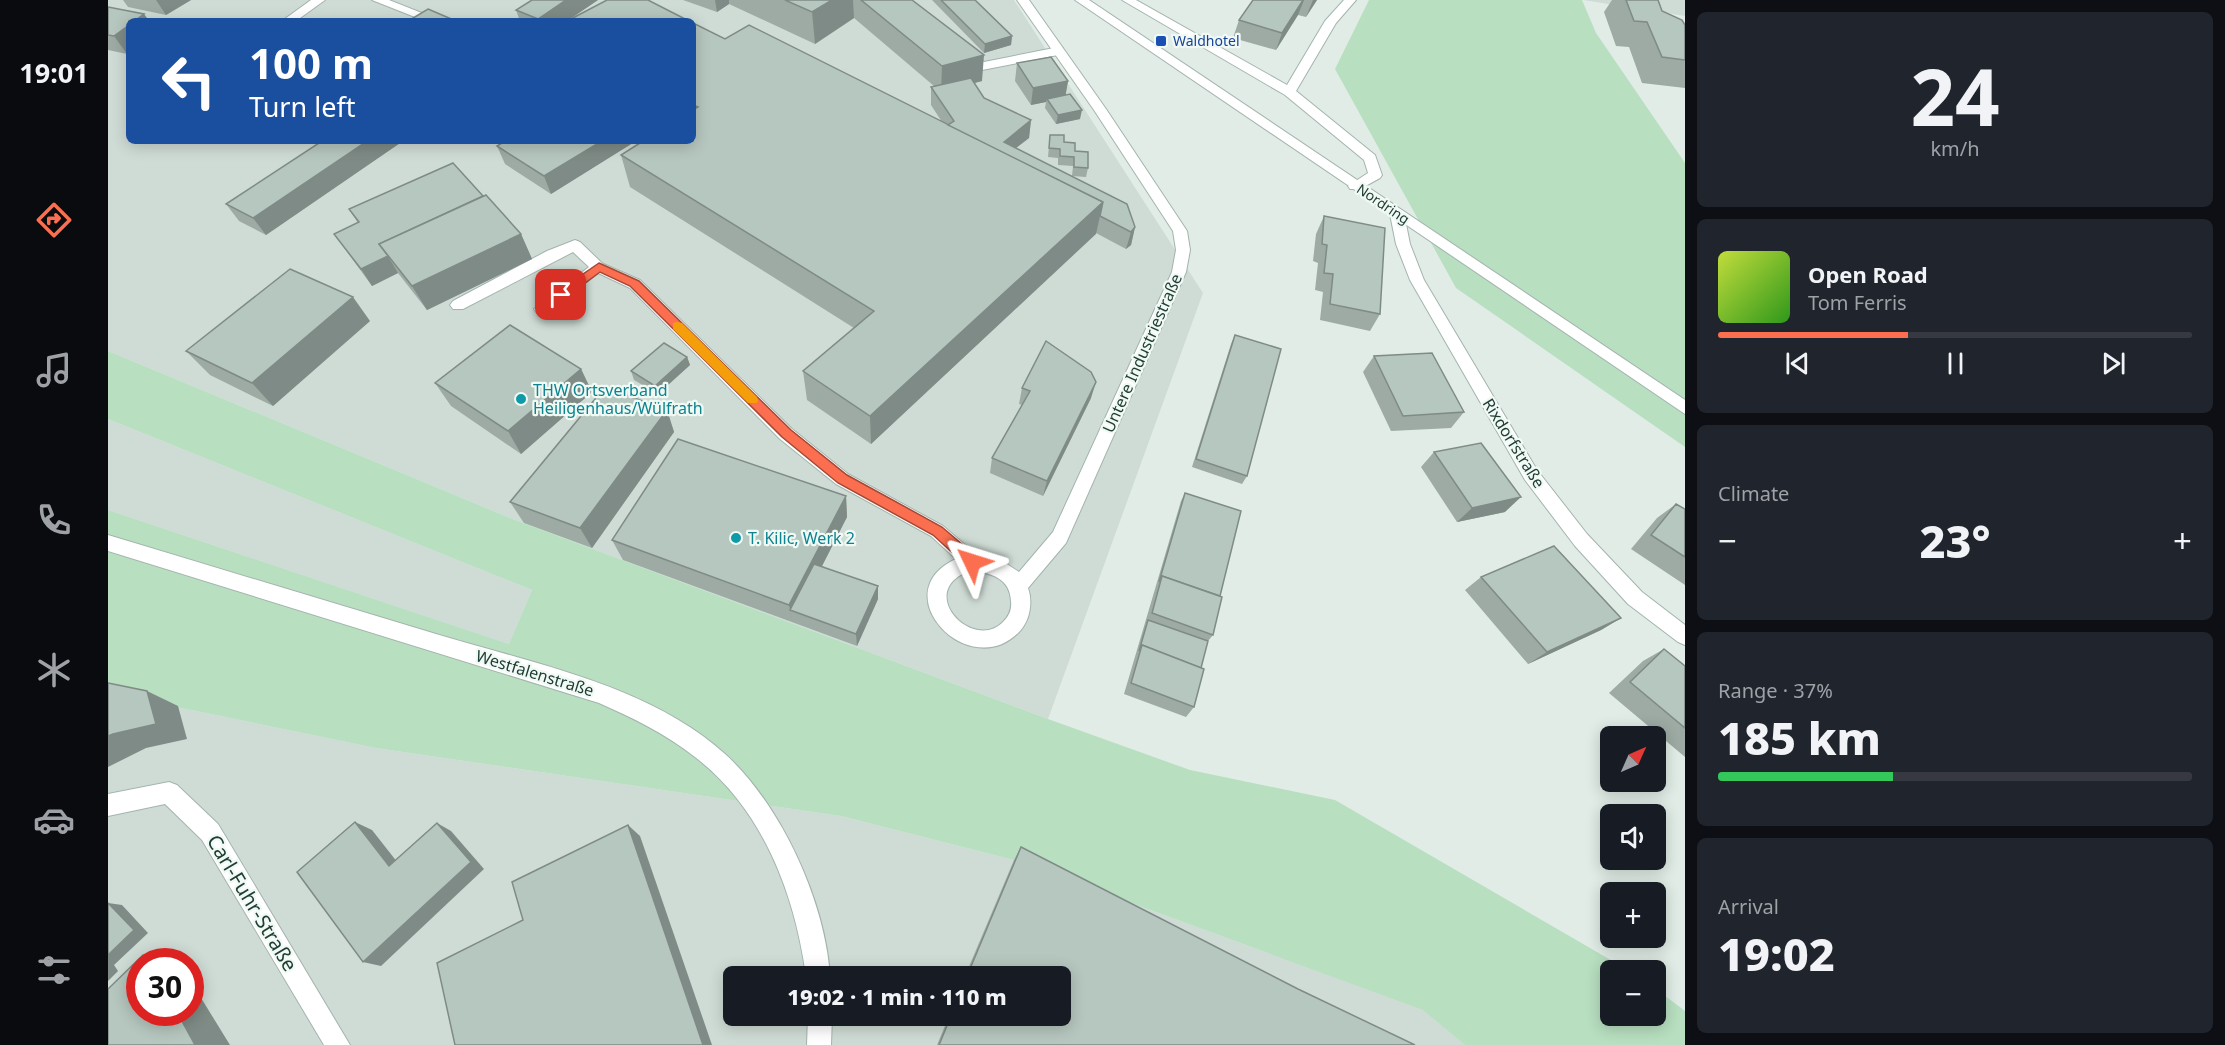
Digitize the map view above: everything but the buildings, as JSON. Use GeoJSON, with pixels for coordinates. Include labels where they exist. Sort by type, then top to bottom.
{"type":"FeatureCollection","features":[{"type":"Feature","properties":{"kind":"street"},"geometry":{"type":"LineString","coordinates":[[292,18],[319,0]]}},
{"type":"Feature","properties":{"kind":"street"},"geometry":{"type":"LineString","coordinates":[[378,0],[428,18]]}},
{"type":"Feature","properties":{"kind":"street","name":"Untere Industriestraße"},"geometry":{"type":"LineString","coordinates":[[1019,585],[1060,537],[1179,272],[1183,250],[1180,231],[1023,0]]}},
{"type":"Feature","properties":{"kind":"street","name":"Nordring"},"geometry":{"type":"LineString","coordinates":[[1081,0],[1685,408]]}},
{"type":"Feature","properties":{"kind":"street"},"geometry":{"type":"LineString","coordinates":[[1128,0],[1289,92],[1370,158],[1375,175],[1355,186]]}},
{"type":"Feature","properties":{"kind":"street"},"geometry":{"type":"LineString","coordinates":[[1289,92],[1331,21],[1350,0]]}},
{"type":"Feature","properties":{"kind":"street"},"geometry":{"type":"LineString","coordinates":[[955,46],[982,66],[1059,51]]}},
{"type":"Feature","properties":{"kind":"street","name":"Rixdorfstraße"},"geometry":{"type":"LineString","coordinates":[[1397,214],[1403,244],[1417,279],[1531,475],[1581,540],[1635,598],[1685,636]]}},
{"type":"Feature","properties":{"kind":"street"},"geometry":{"type":"LineString","coordinates":[[458,305],[575,245],[599,267],[634,284],[786,434],[842,479],[938,531],[972,562]]}},
{"type":"Feature","properties":{"kind":"street"},"geometry":{"type":"LineString","coordinates":[[542,309],[599,267]]}},
{"type":"Feature","properties":{"kind":"street","name":"Westfalenstraße"},"geometry":{"type":"LineString","coordinates":[[108,543],[603,694],[669,726],[718,761],[749,796],[778,844],[795,882],[817,951],[818,966]]}},
{"type":"Feature","properties":{"kind":"street"},"geometry":{"type":"LineString","coordinates":[[972,562],[986,562],[999,566],[1011,574],[1019,585],[1023,597],[1023,608],[1019,620],[1000,635],[987,639],[961,633],[950,626],[942,616],[938,604],[937,592],[941,581],[959,565],[972,562]]}},
{"type":"Feature","properties":{"kind":"street","name":"Carl-Fuhr-Straße"},"geometry":{"type":"LineString","coordinates":[[108,805],[169,793],[210,832],[338,1045]]}},
{"type":"Feature","properties":{"kind":"street"},"geometry":{"type":"LineString","coordinates":[[819,1045],[820,1026]]}},
{"type":"Feature","properties":{"kind":"shaded area"},"geometry":{"type":"Polygon","coordinates":[[[108,0],[1014,0],[1203,293],[1048,719],[515,520],[108,351],[108,0]]]}},
{"type":"Feature","properties":{"kind":"shaded area"},"geometry":{"type":"Polygon","coordinates":[[[1583,0],[1685,0],[1685,16],[1583,0]]]}},
{"type":"Feature","properties":{"kind":"shaded area"},"geometry":{"type":"Polygon","coordinates":[[[108,419],[532,590],[509,644],[108,510],[108,419]]]}},
{"type":"Feature","properties":{"kind":"shaded area"},"geometry":{"type":"Polygon","coordinates":[[[108,693],[376,748],[841,816],[1014,860],[1424,1010],[1465,1045],[108,1045],[108,693]]]}},
{"type":"Feature","properties":{"kind":"green space"},"geometry":{"type":"Polygon","coordinates":[[[1369,0],[1582,0],[1596,33],[1685,163],[1685,447],[1456,288],[1335,69],[1369,0]]]}},
{"type":"Feature","properties":{"kind":"green space"},"geometry":{"type":"Polygon","coordinates":[[[108,351],[515,520],[1048,719],[1190,770],[1335,800],[1611,960],[1600,960],[1600,1026],[1666,1026],[1666,997],[1685,1011],[1685,1045],[1465,1045],[1423,1010],[1014,860],[841,816],[376,748],[108,693],[108,510],[509,644],[532,590],[108,419],[108,351]]]}},
{"type":"Feature","properties":{"kind":"slow traffic"},"geometry":{"type":"LineString","coordinates":[[677,326],[752,400]]}},
{"type":"Feature","properties":{"kind":"place","name":"Waldhotel"},"geometry":{"type":"Point","coordinates":[1161,41]}},
{"type":"Feature","properties":{"kind":"place","name":"THW Ortsverband Heiligenhaus/Wülfrath"},"geometry":{"type":"Point","coordinates":[521,399]}},
{"type":"Feature","properties":{"kind":"place","name":"T. Kilic, Werk 2"},"geometry":{"type":"Point","coordinates":[736,538]}},
{"type":"Feature","properties":{"kind":"route"},"geometry":{"type":"LineString","coordinates":[[561,295],[599,267],[634,284],[786,434],[842,479],[938,531],[972,562]]}}]}
